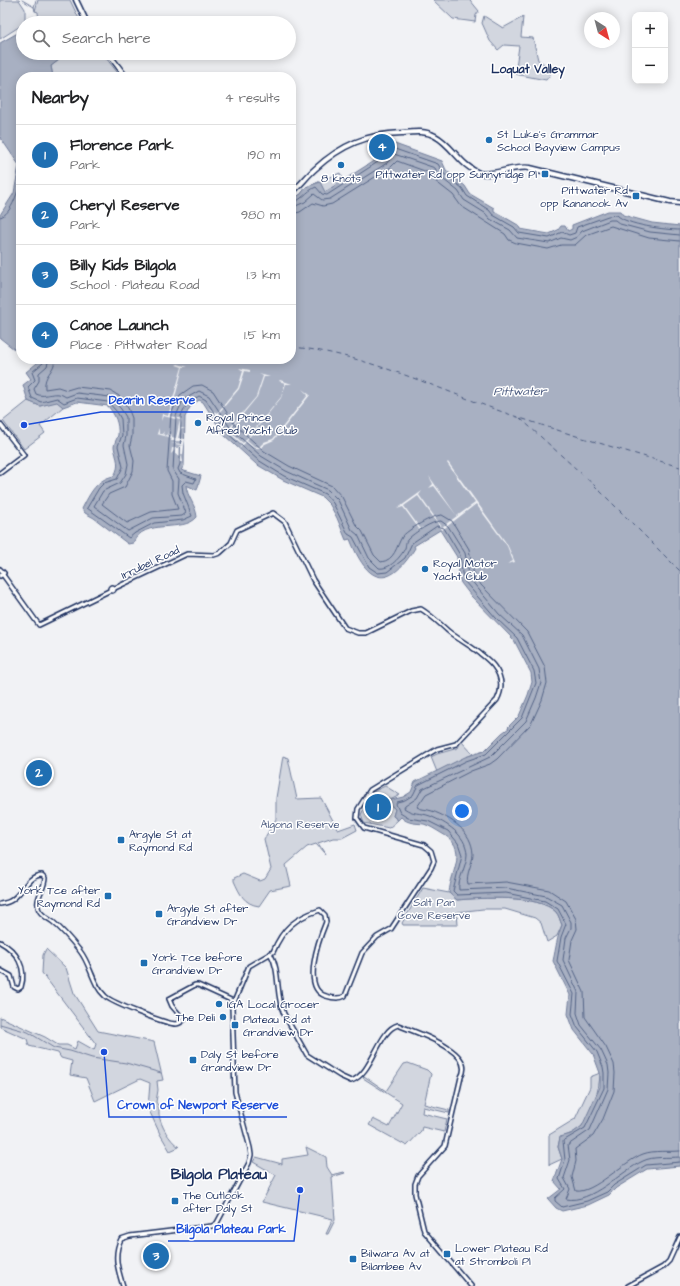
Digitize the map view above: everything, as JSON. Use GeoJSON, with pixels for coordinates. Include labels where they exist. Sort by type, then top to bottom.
{"type":"FeatureCollection","features":[{"type":"Feature","properties":{"kind":"main road"},"geometry":{"type":"LineString","coordinates":[[76,0],[84,16]]}},
{"type":"Feature","properties":{"kind":"main road"},"geometry":{"type":"LineString","coordinates":[[113,60],[122,72]]}},
{"type":"Feature","properties":{"kind":"main road"},"geometry":{"type":"LineString","coordinates":[[296,188],[317,167],[336,153],[355,142],[376,134],[422,132],[438,137],[472,168],[480,173],[526,167],[670,202],[680,203]]}},
{"type":"Feature","properties":{"kind":"street"},"geometry":{"type":"LineString","coordinates":[[0,424],[24,456],[0,473]]}},
{"type":"Feature","properties":{"kind":"street","name":"Irrubel Road"},"geometry":{"type":"LineString","coordinates":[[1,576],[39,625],[111,590],[111,587],[115,588],[187,554],[214,555],[220,553],[230,543],[237,530],[274,513],[285,522],[313,580],[345,628],[358,633],[366,633],[411,611],[421,609],[430,614],[448,632],[470,644],[489,660],[497,672],[501,684],[500,693],[497,700],[456,744],[437,749],[370,790],[358,809],[357,818],[364,828],[419,843],[431,851],[434,861],[392,929],[377,937],[365,948],[356,965],[347,992],[342,997],[327,997],[322,994],[313,982],[313,969],[326,918],[320,910],[291,924],[276,942],[274,950],[270,953]]}},
{"type":"Feature","properties":{"kind":"street"},"geometry":{"type":"LineString","coordinates":[[0,569],[4,572],[1,576]]}},
{"type":"Feature","properties":{"kind":"street"},"geometry":{"type":"LineString","coordinates":[[0,904],[10,901],[26,884],[38,875],[42,875],[45,878],[45,882],[38,897],[39,911],[53,921],[80,951],[87,961],[94,982],[105,997],[116,1004],[168,1023],[177,1024],[184,1020],[172,1006],[169,999],[195,985],[233,1001]]}},
{"type":"Feature","properties":{"kind":"street"},"geometry":{"type":"LineString","coordinates":[[0,942],[9,946],[17,954],[21,962],[21,987],[18,989],[14,987],[11,976],[0,970]]}},
{"type":"Feature","properties":{"kind":"street"},"geometry":{"type":"LineString","coordinates":[[123,1286],[116,1260],[121,1239],[130,1236],[212,1226],[216,1223],[249,1163],[251,1155],[250,1148],[235,1092],[233,1001],[249,966],[270,953],[274,964],[279,1000],[284,1014],[307,1054],[340,1076],[351,1081],[357,1078],[375,1055],[388,1032],[393,1026],[398,1025],[448,1046],[463,1064],[464,1072],[461,1077],[445,1146],[418,1176],[415,1184],[415,1194],[424,1231],[471,1286]]}},
{"type":"Feature","properties":{"kind":"street"},"geometry":{"type":"LineString","coordinates":[[628,1286],[663,1267],[669,1261],[680,1237]]}},
{"type":"Feature","properties":{"kind":"green space"},"geometry":{"type":"Polygon","coordinates":[[[0,0],[19,0],[25,9],[25,16],[16,16],[16,29],[0,39],[0,0]]]}},
{"type":"Feature","properties":{"kind":"green space"},"geometry":{"type":"Polygon","coordinates":[[[38,0],[70,0],[78,16],[38,16],[38,12],[35,11],[38,0]]]}},
{"type":"Feature","properties":{"kind":"green space"},"geometry":{"type":"Polygon","coordinates":[[[433,0],[470,0],[479,11],[476,15],[475,22],[453,19],[433,0]]]}},
{"type":"Feature","properties":{"kind":"green space"},"geometry":{"type":"Polygon","coordinates":[[[484,16],[503,28],[523,17],[521,37],[533,38],[538,60],[549,67],[550,75],[546,80],[515,74],[519,46],[504,45],[498,50],[490,41],[482,23],[484,16]]]}},
{"type":"Feature","properties":{"kind":"green space"},"geometry":{"type":"Polygon","coordinates":[[[59,60],[108,60],[117,72],[52,72],[51,66],[59,60]]]}},
{"type":"Feature","properties":{"kind":"green space"},"geometry":{"type":"Polygon","coordinates":[[[340,173],[344,180],[331,188],[331,192],[296,199],[296,197],[301,194],[306,187],[340,173]]]}},
{"type":"Feature","properties":{"kind":"green space"},"geometry":{"type":"Polygon","coordinates":[[[28,401],[40,406],[57,401],[63,407],[40,426],[45,433],[24,449],[3,421],[28,401]]]}},
{"type":"Feature","properties":{"kind":"green space"},"geometry":{"type":"Polygon","coordinates":[[[461,741],[473,754],[437,772],[431,757],[458,748],[461,741]]]}},
{"type":"Feature","properties":{"kind":"green space","name":"Algona Reserve"},"geometry":{"type":"Polygon","coordinates":[[[283,756],[288,758],[297,799],[321,798],[338,830],[355,824],[357,830],[342,838],[333,838],[318,843],[325,854],[316,844],[307,847],[286,865],[291,886],[270,890],[259,906],[246,901],[243,898],[236,886],[234,878],[243,874],[260,881],[265,879],[271,869],[264,839],[276,819],[276,798],[283,756]]]}},
{"type":"Feature","properties":{"kind":"green space"},"geometry":{"type":"Polygon","coordinates":[[[39,762],[50,774],[39,785],[27,773],[39,762]]]}},
{"type":"Feature","properties":{"kind":"green space"},"geometry":{"type":"Polygon","coordinates":[[[385,786],[400,795],[390,800],[388,803],[395,809],[393,816],[398,820],[389,828],[364,823],[361,815],[371,793],[385,786]]]}},
{"type":"Feature","properties":{"kind":"green space","name":"Salt Pan Cove Reserve"},"geometry":{"type":"Polygon","coordinates":[[[423,888],[449,893],[457,900],[508,898],[536,902],[548,906],[556,912],[562,925],[557,936],[547,942],[541,923],[535,918],[505,909],[483,909],[457,912],[458,925],[403,925],[402,923],[423,888]]]}},
{"type":"Feature","properties":{"kind":"green space"},"geometry":{"type":"Polygon","coordinates":[[[46,949],[66,968],[74,993],[98,1031],[154,1042],[163,1080],[157,1081],[158,1090],[156,1102],[159,1108],[159,1115],[166,1132],[172,1141],[179,1147],[170,1151],[148,1108],[150,1083],[140,1079],[95,1101],[86,1078],[70,1075],[72,1061],[61,1058],[58,1053],[29,1046],[27,1039],[0,1027],[0,1017],[45,1037],[58,1045],[67,1045],[75,1049],[78,1041],[94,1050],[96,1044],[42,973],[43,955],[46,949]]]}},
{"type":"Feature","properties":{"kind":"green space"},"geometry":{"type":"Polygon","coordinates":[[[408,1063],[427,1070],[431,1074],[424,1104],[449,1110],[449,1113],[423,1107],[422,1113],[447,1119],[444,1132],[422,1127],[421,1131],[407,1146],[369,1125],[373,1119],[389,1127],[402,1103],[363,1078],[364,1076],[386,1091],[404,1064],[408,1063]]]}},
{"type":"Feature","properties":{"kind":"green space"},"geometry":{"type":"Polygon","coordinates":[[[600,1073],[599,1086],[595,1101],[586,1121],[577,1130],[560,1138],[558,1147],[562,1159],[549,1165],[549,1135],[575,1119],[590,1087],[590,1077],[600,1073]]]}},
{"type":"Feature","properties":{"kind":"green space"},"geometry":{"type":"Polygon","coordinates":[[[306,1147],[326,1157],[327,1167],[332,1175],[345,1173],[332,1177],[335,1220],[328,1234],[326,1234],[333,1219],[262,1202],[276,1175],[253,1162],[256,1157],[282,1164],[282,1159],[308,1155],[306,1147]]]}},
{"type":"Feature","properties":{"kind":"water"},"geometry":{"type":"Polygon","coordinates":[[[16,34],[16,60],[59,60],[51,66],[52,72],[16,72],[16,161],[0,137],[0,43],[16,34]]]}},
{"type":"Feature","properties":{"kind":"water","name":"Pittwater"},"geometry":{"type":"Polygon","coordinates":[[[392,143],[442,161],[446,170],[465,186],[470,194],[494,208],[494,211],[518,225],[520,229],[549,234],[558,230],[561,226],[565,226],[568,231],[572,229],[572,225],[608,211],[620,211],[623,215],[652,223],[680,226],[680,1166],[647,1169],[616,1188],[609,1195],[588,1205],[562,1211],[556,1208],[548,1199],[561,1189],[554,1181],[562,1159],[558,1147],[560,1137],[571,1134],[582,1126],[600,1087],[600,1073],[593,1054],[574,1030],[568,1014],[570,995],[553,961],[562,925],[559,916],[548,906],[537,902],[509,898],[457,900],[449,893],[457,860],[455,845],[450,839],[424,824],[409,822],[401,817],[398,820],[393,816],[395,809],[386,801],[388,798],[391,800],[403,797],[411,792],[415,782],[465,757],[484,751],[509,728],[508,727],[519,716],[532,682],[531,673],[514,640],[471,596],[461,583],[458,574],[457,557],[440,530],[414,546],[415,548],[405,562],[396,571],[387,576],[379,576],[371,573],[357,554],[350,539],[346,540],[330,505],[322,497],[283,480],[256,464],[224,435],[203,402],[199,400],[190,407],[185,417],[184,466],[181,470],[201,476],[197,490],[186,485],[197,517],[191,522],[183,525],[146,530],[138,535],[133,543],[128,544],[94,518],[85,513],[82,509],[95,488],[103,480],[114,476],[116,472],[117,462],[114,444],[118,435],[118,427],[115,416],[108,406],[77,402],[63,407],[57,402],[40,406],[28,401],[23,385],[31,379],[26,372],[36,364],[296,364],[296,197],[301,194],[306,187],[320,182],[325,192],[383,155],[380,148],[392,143]]]}},
{"type":"Feature","properties":{"kind":"water"},"geometry":{"type":"Polygon","coordinates":[[[16,182],[16,349],[14,349],[0,338],[0,215],[14,193],[16,182]]]}},
{"type":"Feature","properties":{"kind":"pier"},"geometry":{"type":"Polygon","coordinates":[[[178,364],[188,367],[183,367],[170,416],[182,419],[180,428],[185,428],[180,430],[178,438],[185,439],[183,454],[181,454],[183,462],[181,462],[181,456],[175,454],[175,450],[171,454],[172,448],[184,446],[171,443],[182,444],[182,441],[171,441],[172,438],[157,434],[159,428],[159,434],[162,434],[164,431],[163,434],[166,436],[168,431],[167,435],[171,437],[172,433],[172,437],[176,438],[180,420],[163,416],[161,421],[162,414],[168,416],[182,367],[176,365],[178,364]]]}},
{"type":"Feature","properties":{"kind":"pier"},"geometry":{"type":"Polygon","coordinates":[[[239,368],[250,370],[250,372],[245,371],[239,389],[218,414],[221,417],[219,419],[221,421],[219,424],[227,431],[256,397],[263,376],[259,374],[270,377],[264,377],[257,397],[229,431],[243,443],[281,397],[285,383],[279,381],[280,380],[292,384],[286,384],[281,398],[247,440],[254,446],[259,447],[264,442],[273,439],[308,395],[302,389],[310,395],[274,440],[265,444],[261,448],[254,448],[246,442],[239,449],[242,444],[228,432],[224,435],[227,432],[218,424],[220,421],[217,419],[219,416],[217,415],[213,419],[216,414],[207,407],[217,413],[238,388],[243,371],[239,368]]]}},
{"type":"Feature","properties":{"kind":"pier"},"geometry":{"type":"Polygon","coordinates":[[[448,462],[507,544],[515,562],[507,564],[513,561],[507,546],[476,504],[441,531],[441,528],[418,496],[404,506],[420,528],[424,527],[416,533],[419,529],[403,507],[397,509],[422,491],[419,495],[442,527],[475,503],[447,463],[448,462]]]}},
{"type":"Feature","properties":{"kind":"pier"},"geometry":{"type":"Polygon","coordinates":[[[429,476],[457,516],[434,486],[429,488],[433,484],[429,476]]]}},
{"type":"Feature","properties":{"kind":"waterway"},"geometry":{"type":"LineString","coordinates":[[22,0],[34,7]]}},
{"type":"Feature","properties":{"kind":"waterway"},"geometry":{"type":"LineString","coordinates":[[35,11],[34,7],[36,0]]}},
{"type":"Feature","properties":{"kind":"waterway"},"geometry":{"type":"LineString","coordinates":[[0,1024],[28,1032],[54,1048],[92,1058],[126,1063],[161,1073]]}},
{"type":"Feature","properties":{"kind":"ferry route"},"geometry":{"type":"LineString","coordinates":[[296,348],[316,350],[369,363],[422,381],[520,418],[680,467]]}},
{"type":"Feature","properties":{"kind":"ferry route"},"geometry":{"type":"LineString","coordinates":[[520,418],[594,485],[680,571]]}},
{"type":"Feature","properties":{"kind":"place","name":"St Luke's Grammar School Bayview Campus"},"geometry":{"type":"Point","coordinates":[489,140]}},
{"type":"Feature","properties":{"kind":"place","name":"Canoe Launch"},"geometry":{"type":"Point","coordinates":[382,147]}},
{"type":"Feature","properties":{"kind":"place","name":"8 knots"},"geometry":{"type":"Point","coordinates":[341,165]}},
{"type":"Feature","properties":{"kind":"place","name":"Pittwater Rd opp Sunnyridge Pl"},"geometry":{"type":"Point","coordinates":[545,174]}},
{"type":"Feature","properties":{"kind":"place","name":"Pittwater Rd opp Kananook Av"},"geometry":{"type":"Point","coordinates":[636,196]}},
{"type":"Feature","properties":{"kind":"place","name":"Royal Prince Alfred Yacht Club"},"geometry":{"type":"Point","coordinates":[198,423]}},
{"type":"Feature","properties":{"kind":"place","name":"Dearin Reserve"},"geometry":{"type":"Point","coordinates":[24,425]}},
{"type":"Feature","properties":{"kind":"place","name":"Royal Motor Yacht Club"},"geometry":{"type":"Point","coordinates":[425,569]}},
{"type":"Feature","properties":{"kind":"place","name":"Cheryl Reserve"},"geometry":{"type":"Point","coordinates":[39,773]}},
{"type":"Feature","properties":{"kind":"place","name":"Florence Park"},"geometry":{"type":"Point","coordinates":[378,807]}},
{"type":"Feature","properties":{"kind":"place","name":"Argyle St at Raymond Rd"},"geometry":{"type":"Point","coordinates":[121,840]}},
{"type":"Feature","properties":{"kind":"place","name":"York Tce after Raymond Rd"},"geometry":{"type":"Point","coordinates":[108,896]}},
{"type":"Feature","properties":{"kind":"place","name":"Argyle St after Grandview Dr"},"geometry":{"type":"Point","coordinates":[159,914]}},
{"type":"Feature","properties":{"kind":"place","name":"York Tce before Grandview Dr"},"geometry":{"type":"Point","coordinates":[144,963]}},
{"type":"Feature","properties":{"kind":"place","name":"IGA Local Grocer"},"geometry":{"type":"Point","coordinates":[219,1004]}},
{"type":"Feature","properties":{"kind":"place","name":"The Deli"},"geometry":{"type":"Point","coordinates":[223,1017]}},
{"type":"Feature","properties":{"kind":"place","name":"Plateau Rd at Grandview Dr"},"geometry":{"type":"Point","coordinates":[235,1025]}},
{"type":"Feature","properties":{"kind":"place","name":"Crown of Newport Reserve"},"geometry":{"type":"Point","coordinates":[104,1052]}},
{"type":"Feature","properties":{"kind":"place","name":"Daly St before Grandview Dr"},"geometry":{"type":"Point","coordinates":[193,1060]}},
{"type":"Feature","properties":{"kind":"place","name":"Bilgola Plateau Park"},"geometry":{"type":"Point","coordinates":[300,1190]}},
{"type":"Feature","properties":{"kind":"place","name":"The Outlook after Daly St"},"geometry":{"type":"Point","coordinates":[175,1201]}},
{"type":"Feature","properties":{"kind":"place","name":"Lower Plateau Rd at Stromboli Pl"},"geometry":{"type":"Point","coordinates":[447,1254]}},
{"type":"Feature","properties":{"kind":"place","name":"Billy Kids Bilgola"},"geometry":{"type":"Point","coordinates":[156,1256]}},
{"type":"Feature","properties":{"kind":"place","name":"Bilwara Av at Bilambee Av"},"geometry":{"type":"Point","coordinates":[353,1259]}},
{"type":"Feature","properties":{"kind":"district","name":"Loquat Valley"},"geometry":{"type":"Point","coordinates":[528,69]}},
{"type":"Feature","properties":{"kind":"district","name":"Bilgola Plateau"},"geometry":{"type":"Point","coordinates":[219,1174]}}]}
